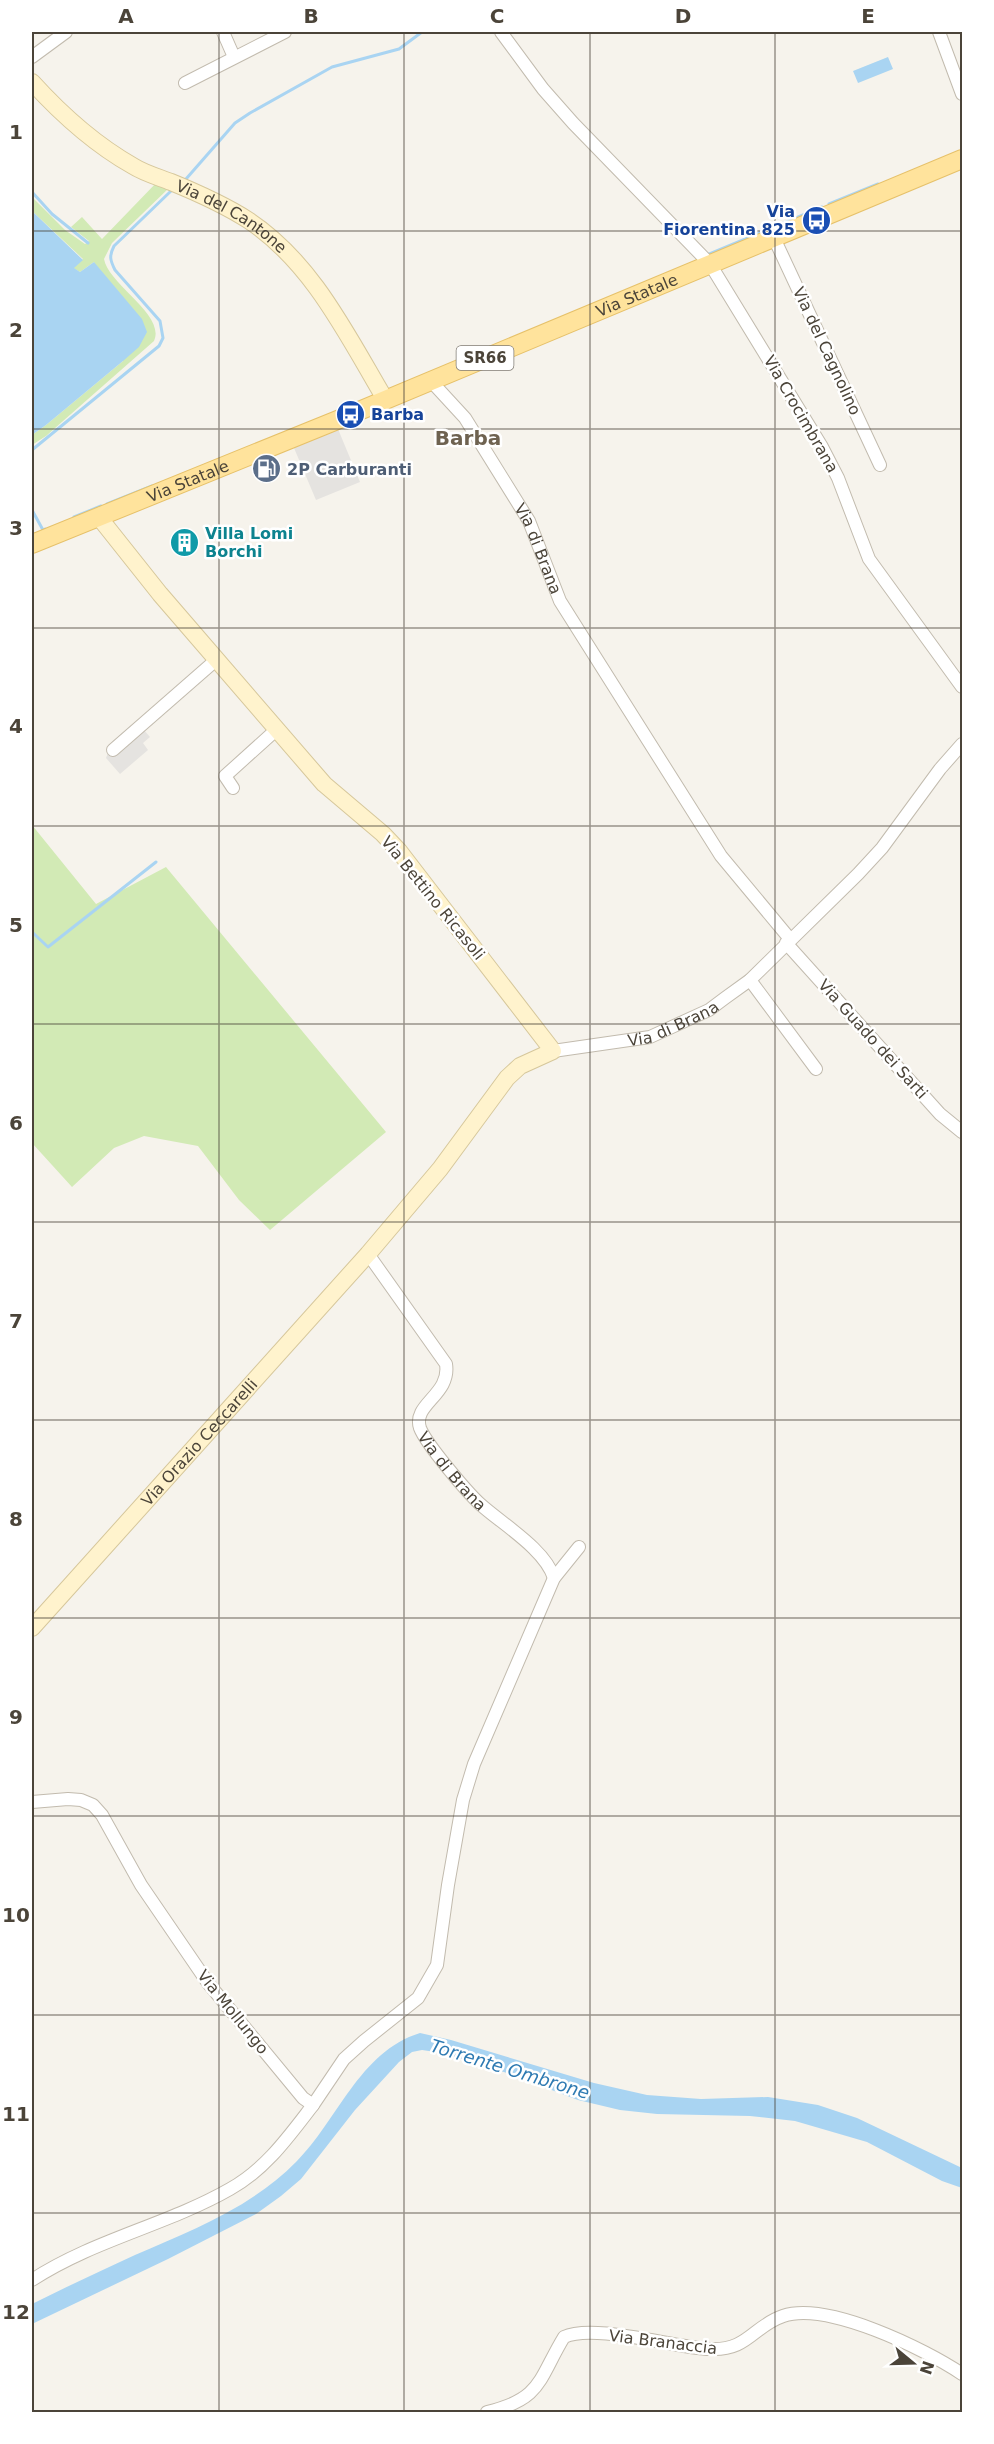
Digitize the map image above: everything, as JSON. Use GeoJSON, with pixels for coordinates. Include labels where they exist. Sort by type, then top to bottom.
{"type":"FeatureCollection","features":[{"type":"Feature","properties":{"kind":"main road","name":"SR66"},"geometry":{"type":"LineString","coordinates":[[710,264],[963,159]]}},
{"type":"Feature","properties":{"kind":"main road","name":"Via Statale"},"geometry":{"type":"LineString","coordinates":[[32,544],[710,264]]}},
{"type":"Feature","properties":{"kind":"street"},"geometry":{"type":"LineString","coordinates":[[32,57],[66,32]]}},
{"type":"Feature","properties":{"kind":"street"},"geometry":{"type":"LineString","coordinates":[[223,32],[234,57]]}},
{"type":"Feature","properties":{"kind":"street"},"geometry":{"type":"LineString","coordinates":[[185,83],[285,32]]}},
{"type":"Feature","properties":{"kind":"street","name":"Via Crocimbrana"},"geometry":{"type":"LineString","coordinates":[[501,32],[543,88],[573,123],[710,264],[822,447],[838,478],[869,559],[963,687]]}},
{"type":"Feature","properties":{"kind":"street"},"geometry":{"type":"LineString","coordinates":[[943,33],[963,94]]}},
{"type":"Feature","properties":{"kind":"street","name":"Via del Cantone"},"geometry":{"type":"LineString","coordinates":[[32,82],[52,104],[91,139],[134,167],[216,201],[250,221],[292,258],[340,324],[385,399]]}},
{"type":"Feature","properties":{"kind":"street","name":"Via del Cagnolino"},"geometry":{"type":"LineString","coordinates":[[774,238],[880,465]]}},
{"type":"Feature","properties":{"kind":"street","name":"Via di Brana"},"geometry":{"type":"LineString","coordinates":[[430,380],[465,418],[529,521],[560,602],[721,856],[788,941],[750,980],[709,1010],[650,1037],[553,1051],[520,1066],[507,1078],[440,1169],[368,1254],[446,1364],[447,1378],[444,1385],[424,1408],[420,1417],[423,1433],[478,1502],[546,1560],[554,1578]]}},
{"type":"Feature","properties":{"kind":"street","name":"Via Bettino Ricasoli"},"geometry":{"type":"LineString","coordinates":[[102,515],[102,520],[160,594],[276,730],[324,784],[383,834],[399,851],[553,1051]]}},
{"type":"Feature","properties":{"kind":"street"},"geometry":{"type":"LineString","coordinates":[[113,750],[216,660]]}},
{"type":"Feature","properties":{"kind":"street"},"geometry":{"type":"LineString","coordinates":[[233,788],[225,776],[276,730]]}},
{"type":"Feature","properties":{"kind":"street"},"geometry":{"type":"LineString","coordinates":[[788,941],[882,848],[940,769],[963,744]]}},
{"type":"Feature","properties":{"kind":"street","name":"Via Guado dei Sarti"},"geometry":{"type":"LineString","coordinates":[[788,941],[940,1114],[963,1132]]}},
{"type":"Feature","properties":{"kind":"street"},"geometry":{"type":"LineString","coordinates":[[750,980],[816,1069]]}},
{"type":"Feature","properties":{"kind":"street","name":"Via Orazio Ceccarelli"},"geometry":{"type":"LineString","coordinates":[[32,1628],[368,1254]]}},
{"type":"Feature","properties":{"kind":"street"},"geometry":{"type":"LineString","coordinates":[[32,2280],[55,2265],[155,2224],[231,2188],[276,2152],[313,2105],[344,2059],[363,2041],[418,1998],[437,1965],[463,1800],[485,1737],[554,1578],[579,1547]]}},
{"type":"Feature","properties":{"kind":"street","name":"Via Mollungo"},"geometry":{"type":"LineString","coordinates":[[32,1802],[68,1799],[81,1800],[93,1805],[102,1815],[141,1885],[208,1983],[303,2098],[313,2105]]}},
{"type":"Feature","properties":{"kind":"street","name":"Via Branaccia"},"geometry":{"type":"LineString","coordinates":[[487,2412],[525,2399],[544,2375],[564,2337],[570,2335],[593,2334],[669,2342],[707,2349],[727,2349],[738,2346],[774,2321],[793,2314],[812,2314],[857,2324],[908,2343],[963,2374]]}},
{"type":"Feature","properties":{"kind":"green space"},"geometry":{"type":"Polygon","coordinates":[[[158,181],[169,188],[112,243],[104,259],[115,279],[145,310],[152,321],[155,331],[154,341],[46,436],[32,445],[32,435],[123,361],[94,262],[80,272],[73,268],[83,259],[32,211],[32,197],[65,230],[85,244],[89,241],[71,227],[82,217],[102,239],[158,181]]]}},
{"type":"Feature","properties":{"kind":"green space"},"geometry":{"type":"Polygon","coordinates":[[[32,825],[96,904],[166,867],[386,1132],[270,1230],[239,1200],[198,1146],[144,1136],[114,1148],[72,1187],[32,1143],[32,825]]]}},
{"type":"Feature","properties":{"kind":"shaded area"},"geometry":{"type":"Polygon","coordinates":[[[338,429],[360,482],[316,500],[294,448],[338,429]]]}},
{"type":"Feature","properties":{"kind":"shaded area"},"geometry":{"type":"Polygon","coordinates":[[[136,721],[150,737],[143,743],[148,750],[120,774],[106,758],[113,741],[136,721]]]}},
{"type":"Feature","properties":{"kind":"water"},"geometry":{"type":"Polygon","coordinates":[[[888,57],[893,69],[858,83],[853,71],[888,57]]]}},
{"type":"Feature","properties":{"kind":"water"},"geometry":{"type":"Polygon","coordinates":[[[32,211],[83,260],[74,268],[80,272],[94,262],[142,319],[147,332],[139,347],[32,435],[32,211]]]}},
{"type":"Feature","properties":{"kind":"water","name":"Torrente Ombrone"},"geometry":{"type":"Polygon","coordinates":[[[420,2033],[451,2040],[594,2083],[647,2095],[701,2099],[768,2097],[818,2105],[857,2118],[962,2168],[962,2188],[942,2181],[867,2142],[795,2121],[750,2116],[657,2114],[620,2110],[578,2100],[507,2073],[442,2053],[422,2050],[412,2052],[399,2062],[355,2110],[301,2179],[256,2214],[32,2324],[32,2304],[199,2227],[240,2205],[279,2178],[311,2145],[365,2071],[399,2042],[420,2033]]]}},
{"type":"Feature","properties":{"kind":"waterway"},"geometry":{"type":"LineString","coordinates":[[186,179],[235,123],[250,113],[332,67],[399,49],[422,32]]}},
{"type":"Feature","properties":{"kind":"waterway"},"geometry":{"type":"LineString","coordinates":[[829,204],[878,184]]}},
{"type":"Feature","properties":{"kind":"waterway"},"geometry":{"type":"LineString","coordinates":[[32,450],[159,346],[163,338],[160,321],[115,270],[111,255],[114,246],[171,191]]}},
{"type":"Feature","properties":{"kind":"waterway"},"geometry":{"type":"LineString","coordinates":[[32,192],[52,214],[88,243]]}},
{"type":"Feature","properties":{"kind":"waterway"},"geometry":{"type":"LineString","coordinates":[[707,255],[822,207]]}},
{"type":"Feature","properties":{"kind":"waterway"},"geometry":{"type":"LineString","coordinates":[[107,504],[152,486]]}},
{"type":"Feature","properties":{"kind":"waterway"},"geometry":{"type":"LineString","coordinates":[[74,517],[101,506]]}},
{"type":"Feature","properties":{"kind":"waterway"},"geometry":{"type":"LineString","coordinates":[[32,510],[43,530],[45,529]]}},
{"type":"Feature","properties":{"kind":"waterway"},"geometry":{"type":"LineString","coordinates":[[32,932],[48,947],[156,862]]}},
{"type":"Feature","properties":{"kind":"place","name":"Via Fiorentina 825"},"geometry":{"type":"Point","coordinates":[816,220]}},
{"type":"Feature","properties":{"kind":"place","name":"Barba"},"geometry":{"type":"Point","coordinates":[350,414]}},
{"type":"Feature","properties":{"kind":"place","name":"2P Carburanti"},"geometry":{"type":"Point","coordinates":[266,469]}},
{"type":"Feature","properties":{"kind":"place","name":"Villa Lomi Borchi"},"geometry":{"type":"Point","coordinates":[184,542]}},
{"type":"Feature","properties":{"kind":"district","name":"Barba"},"geometry":{"type":"Point","coordinates":[468,438]}}]}
